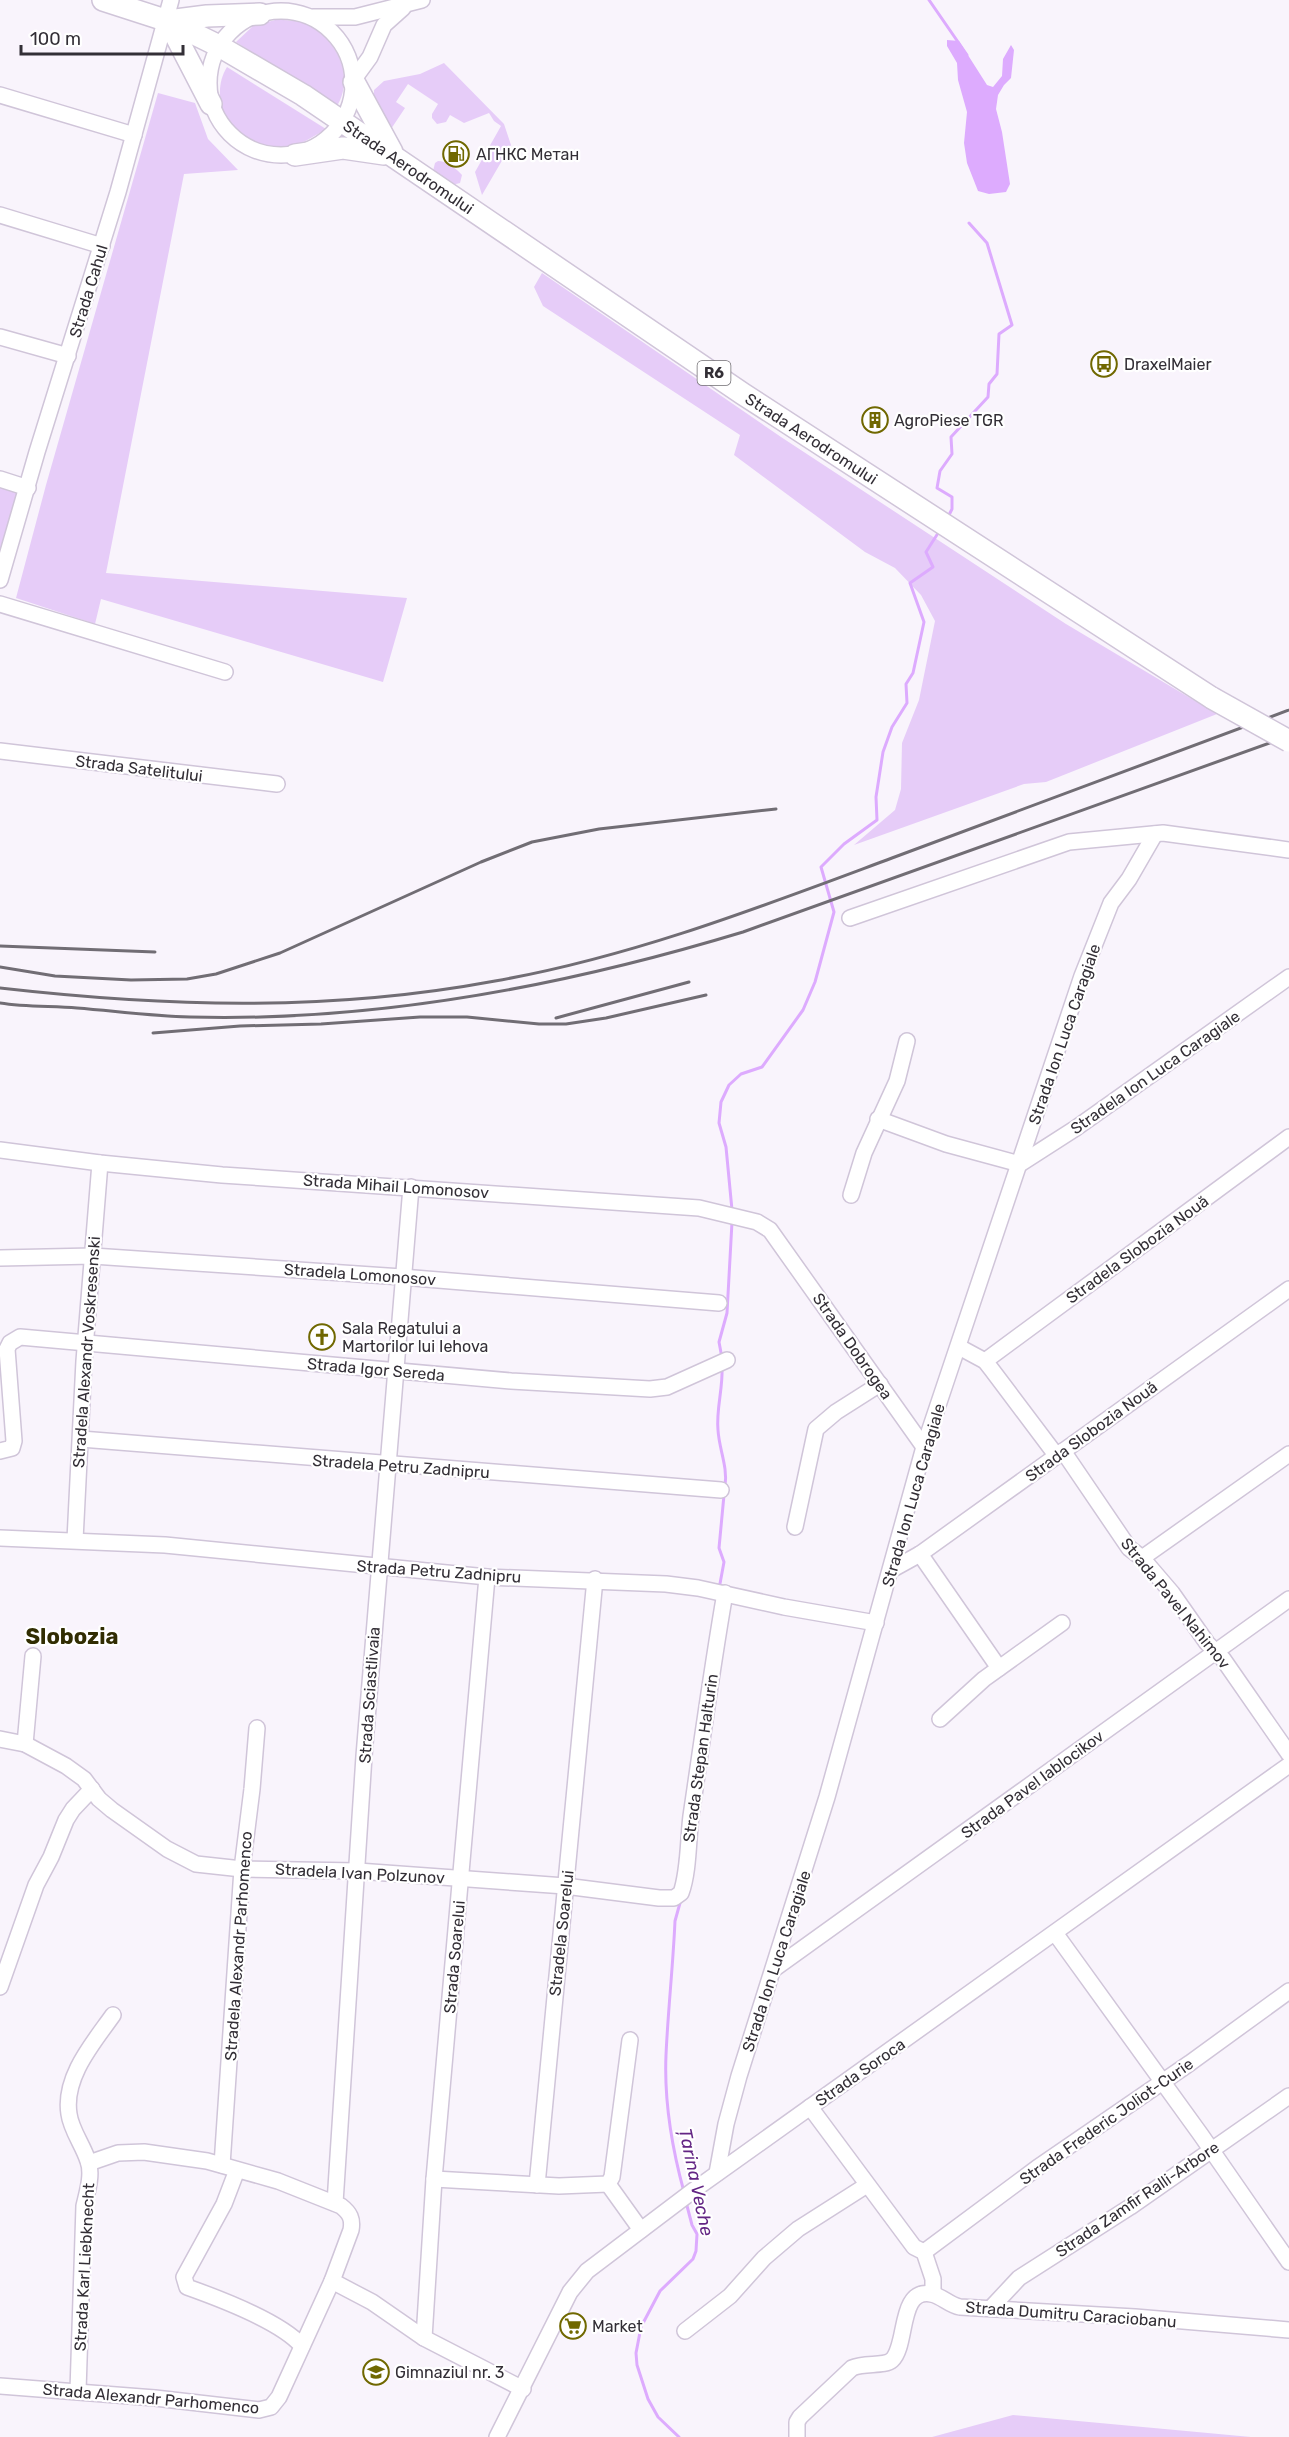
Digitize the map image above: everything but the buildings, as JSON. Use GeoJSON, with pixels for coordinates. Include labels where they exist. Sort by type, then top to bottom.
{"type":"FeatureCollection","features":[{"type":"Feature","properties":{"kind":"highway","name":"R6"},"geometry":{"type":"LineString","coordinates":[[103,0],[168,14],[219,46]]}},
{"type":"Feature","properties":{"kind":"highway"},"geometry":{"type":"LineString","coordinates":[[211,104],[168,14],[207,16],[260,14]]}},
{"type":"Feature","properties":{"kind":"highway","name":"Strada Aerodromului"},"geometry":{"type":"LineString","coordinates":[[219,46],[264,71],[343,122],[743,394],[1212,698],[1289,741]]}},
{"type":"Feature","properties":{"kind":"highway"},"geometry":{"type":"LineString","coordinates":[[354,80],[393,156]]}},
{"type":"Feature","properties":{"kind":"highway"},"geometry":{"type":"LineString","coordinates":[[295,155],[359,148],[393,156]]}},
{"type":"Feature","properties":{"kind":"street"},"geometry":{"type":"LineString","coordinates":[[311,17],[355,17],[415,2]]}},
{"type":"Feature","properties":{"kind":"street"},"geometry":{"type":"LineString","coordinates":[[354,80],[370,57],[384,25],[415,2]]}},
{"type":"Feature","properties":{"kind":"street"},"geometry":{"type":"LineString","coordinates":[[277,11],[295,12],[311,17],[329,28],[342,43],[351,62],[354,80],[350,109],[331,137],[314,148],[295,155],[274,156],[253,150],[235,139],[220,123],[211,104],[208,84],[211,64],[219,46],[243,21],[260,14],[277,11]]}},
{"type":"Feature","properties":{"kind":"street","name":"Strada Cahul"},"geometry":{"type":"LineString","coordinates":[[0,580],[102,246],[168,14]]}},
{"type":"Feature","properties":{"kind":"street"},"geometry":{"type":"LineString","coordinates":[[0,95],[134,135]]}},
{"type":"Feature","properties":{"kind":"street"},"geometry":{"type":"LineString","coordinates":[[0,214],[102,246]]}},
{"type":"Feature","properties":{"kind":"street"},"geometry":{"type":"LineString","coordinates":[[0,338],[68,356]]}},
{"type":"Feature","properties":{"kind":"street"},"geometry":{"type":"LineString","coordinates":[[0,479],[28,488]]}},
{"type":"Feature","properties":{"kind":"street"},"geometry":{"type":"LineString","coordinates":[[0,604],[225,672]]}},
{"type":"Feature","properties":{"kind":"street","name":"Strada Satelitului"},"geometry":{"type":"LineString","coordinates":[[0,751],[200,777],[277,784]]}},
{"type":"Feature","properties":{"kind":"street"},"geometry":{"type":"LineString","coordinates":[[850,918],[1069,842],[1155,834],[1187,835],[1289,850]]}},
{"type":"Feature","properties":{"kind":"street","name":"Strada Ion Luca Caragiale"},"geometry":{"type":"LineString","coordinates":[[717,2174],[726,2124],[739,2076],[827,1797],[924,1447],[1082,976],[1111,903],[1129,879],[1155,834]]}},
{"type":"Feature","properties":{"kind":"street","name":"Stradela Ion Luca Caragiale"},"geometry":{"type":"LineString","coordinates":[[1020,1164],[1076,1128],[1289,978]]}},
{"type":"Feature","properties":{"kind":"street"},"geometry":{"type":"LineString","coordinates":[[851,1195],[864,1153],[897,1082],[907,1041]]}},
{"type":"Feature","properties":{"kind":"street"},"geometry":{"type":"LineString","coordinates":[[878,1119],[946,1144],[1020,1164]]}},
{"type":"Feature","properties":{"kind":"street","name":"Stradela Slobozia Nouă"},"geometry":{"type":"LineString","coordinates":[[985,1361],[1289,1137]]}},
{"type":"Feature","properties":{"kind":"street","name":"Strada Mihail Lomonosov"},"geometry":{"type":"LineString","coordinates":[[0,1150],[100,1164],[222,1175],[699,1208],[757,1222],[770,1230],[781,1245]]}},
{"type":"Feature","properties":{"kind":"street","name":"Stradela Alexandr Voskresenski"},"geometry":{"type":"LineString","coordinates":[[75,1540],[86,1344],[100,1164]]}},
{"type":"Feature","properties":{"kind":"street","name":"Strada Sciastlivaia"},"geometry":{"type":"LineString","coordinates":[[335,2203],[342,2060],[358,1871],[378,1568],[411,1187]]}},
{"type":"Feature","properties":{"kind":"street","name":"Strada Dobrogea"},"geometry":{"type":"LineString","coordinates":[[781,1245],[924,1447]]}},
{"type":"Feature","properties":{"kind":"street","name":"Stradela Lomonosov"},"geometry":{"type":"LineString","coordinates":[[0,1258],[93,1256],[402,1276],[719,1303]]}},
{"type":"Feature","properties":{"kind":"street","name":"Strada Slobozia Nouă"},"geometry":{"type":"LineString","coordinates":[[891,1570],[920,1554],[1289,1289]]}},
{"type":"Feature","properties":{"kind":"street","name":"Strada Igor Sereda"},"geometry":{"type":"LineString","coordinates":[[5,1400],[7,1349],[10,1343],[20,1337],[523,1382],[650,1389],[667,1387],[727,1360]]}},
{"type":"Feature","properties":{"kind":"street","name":"Strada Pavel Nahimov"},"geometry":{"type":"LineString","coordinates":[[959,1347],[985,1361],[1060,1453],[1126,1545],[1142,1558],[1172,1593],[1231,1670],[1289,1754]]}},
{"type":"Feature","properties":{"kind":"street"},"geometry":{"type":"LineString","coordinates":[[795,1527],[816,1429],[836,1412],[880,1384]]}},
{"type":"Feature","properties":{"kind":"street"},"geometry":{"type":"LineString","coordinates":[[0,1451],[12,1448],[14,1441],[5,1400]]}},
{"type":"Feature","properties":{"kind":"street","name":"Stradela Petru Zadnipru"},"geometry":{"type":"LineString","coordinates":[[81,1439],[721,1490]]}},
{"type":"Feature","properties":{"kind":"street"},"geometry":{"type":"LineString","coordinates":[[1142,1558],[1289,1454]]}},
{"type":"Feature","properties":{"kind":"street","name":"Strada Petru Zadnipru"},"geometry":{"type":"LineString","coordinates":[[0,1538],[165,1545],[378,1568],[487,1577],[595,1579],[666,1584],[725,1593],[784,1607],[876,1623]]}},
{"type":"Feature","properties":{"kind":"street"},"geometry":{"type":"LineString","coordinates":[[920,1554],[999,1668]]}},
{"type":"Feature","properties":{"kind":"street","name":"Strada Soarelui"},"geometry":{"type":"LineString","coordinates":[[424,2338],[435,2179],[487,1577]]}},
{"type":"Feature","properties":{"kind":"street","name":"Stradela Soarelui"},"geometry":{"type":"LineString","coordinates":[[537,2185],[595,1579]]}},
{"type":"Feature","properties":{"kind":"street","name":"Strada Stepan Halturin"},"geometry":{"type":"LineString","coordinates":[[653,1897],[674,1898],[681,1893],[683,1888],[725,1593]]}},
{"type":"Feature","properties":{"kind":"street","name":"Strada Pavel Iablocikov"},"geometry":{"type":"LineString","coordinates":[[774,1969],[1289,1599]]}},
{"type":"Feature","properties":{"kind":"street"},"geometry":{"type":"LineString","coordinates":[[940,1719],[999,1668],[1062,1623]]}},
{"type":"Feature","properties":{"kind":"street"},"geometry":{"type":"LineString","coordinates":[[25,1744],[33,1656]]}},
{"type":"Feature","properties":{"kind":"street","name":"Stradela Alexandr Parhomenco"},"geometry":{"type":"LineString","coordinates":[[222,2165],[242,1869],[257,1728]]}},
{"type":"Feature","properties":{"kind":"street","name":"Stradela Ivan Polzunov"},"geometry":{"type":"LineString","coordinates":[[0,1739],[25,1744],[66,1766],[93,1789],[99,1799],[112,1810],[187,1860],[205,1865],[242,1869],[358,1871],[461,1878],[565,1886],[653,1897]]}},
{"type":"Feature","properties":{"kind":"street","name":"Strada Soroca"},"geometry":{"type":"LineString","coordinates":[[497,2437],[570,2292],[587,2271],[694,2190],[1289,1765]]}},
{"type":"Feature","properties":{"kind":"street"},"geometry":{"type":"LineString","coordinates":[[0,1987],[36,1886],[66,1820],[93,1789]]}},
{"type":"Feature","properties":{"kind":"street"},"geometry":{"type":"LineString","coordinates":[[1055,1933],[1289,2262]]}},
{"type":"Feature","properties":{"kind":"street","name":"Strada Frederic Joliot-Curie"},"geometry":{"type":"LineString","coordinates":[[924,2252],[1037,2168],[1289,1991]]}},
{"type":"Feature","properties":{"kind":"street","name":"Strada Karl Liebknecht"},"geometry":{"type":"LineString","coordinates":[[78,2391],[84,2206],[89,2185],[89,2163],[69,2115],[68,2096],[84,2058],[113,2014]]}},
{"type":"Feature","properties":{"kind":"street"},"geometry":{"type":"LineString","coordinates":[[608,2184],[612,2177],[630,2040]]}},
{"type":"Feature","properties":{"kind":"street","name":"Strada Zamfir Ralli-Arbore"},"geometry":{"type":"LineString","coordinates":[[991,2308],[1020,2278],[1130,2207],[1289,2096]]}},
{"type":"Feature","properties":{"kind":"street"},"geometry":{"type":"LineString","coordinates":[[797,2437],[797,2422],[800,2417],[852,2368],[863,2364],[881,2364],[896,2356],[910,2305],[919,2294],[933,2294],[933,2279],[924,2252],[914,2247],[810,2107]]}},
{"type":"Feature","properties":{"kind":"street"},"geometry":{"type":"LineString","coordinates":[[89,2163],[118,2153],[144,2152],[207,2161],[278,2181],[335,2203]]}},
{"type":"Feature","properties":{"kind":"street"},"geometry":{"type":"LineString","coordinates":[[237,2170],[224,2204],[184,2277],[184,2282],[187,2287],[255,2316],[289,2334],[302,2346]]}},
{"type":"Feature","properties":{"kind":"street"},"geometry":{"type":"LineString","coordinates":[[435,2179],[580,2187],[608,2184]]}},
{"type":"Feature","properties":{"kind":"street"},"geometry":{"type":"LineString","coordinates":[[608,2184],[642,2230]]}},
{"type":"Feature","properties":{"kind":"street"},"geometry":{"type":"LineString","coordinates":[[685,2331],[730,2296],[764,2258],[798,2229],[867,2184]]}},
{"type":"Feature","properties":{"kind":"street","name":"Strada Alexandr Parhomenco"},"geometry":{"type":"LineString","coordinates":[[0,2386],[265,2409],[271,2407],[279,2397],[332,2282],[352,2223],[348,2211],[335,2203]]}},
{"type":"Feature","properties":{"kind":"street"},"geometry":{"type":"LineString","coordinates":[[332,2282],[372,2302],[424,2338],[523,2389]]}},
{"type":"Feature","properties":{"kind":"street","name":"Strada Dumitru Caraciobanu"},"geometry":{"type":"LineString","coordinates":[[933,2294],[960,2307],[1289,2330]]}},
{"type":"Feature","properties":{"kind":"shaded area"},"geometry":{"type":"Polygon","coordinates":[[[275,20],[296,21],[308,25],[335,49],[343,71],[344,83],[337,106],[236,42],[253,26],[275,20]]]}},
{"type":"Feature","properties":{"kind":"shaded area"},"geometry":{"type":"Polygon","coordinates":[[[947,40],[959,41],[987,85],[993,87],[1002,76],[1003,59],[1011,45],[1014,50],[1011,78],[998,95],[996,109],[1010,184],[1006,192],[989,194],[978,191],[967,163],[964,143],[967,112],[958,80],[957,63],[947,46],[947,40]]]}},
{"type":"Feature","properties":{"kind":"shaded area"},"geometry":{"type":"Polygon","coordinates":[[[444,63],[504,124],[511,145],[482,195],[475,172],[501,126],[489,113],[464,123],[450,115],[446,122],[437,124],[432,114],[438,104],[408,84],[396,102],[405,108],[391,129],[374,100],[374,90],[384,81],[420,74],[444,63]]]}},
{"type":"Feature","properties":{"kind":"shaded area"},"geometry":{"type":"Polygon","coordinates":[[[227,67],[326,129],[305,141],[282,149],[266,150],[253,146],[232,129],[221,105],[222,79],[227,67]]]}},
{"type":"Feature","properties":{"kind":"shaded area"},"geometry":{"type":"Polygon","coordinates":[[[158,93],[195,103],[208,139],[238,170],[184,174],[106,573],[407,598],[383,682],[101,599],[95,624],[16,598],[158,93]]]}},
{"type":"Feature","properties":{"kind":"shaded area"},"geometry":{"type":"Polygon","coordinates":[[[438,161],[448,164],[462,175],[460,183],[452,185],[433,171],[438,161]]]}},
{"type":"Feature","properties":{"kind":"shaded area"},"geometry":{"type":"Polygon","coordinates":[[[542,273],[781,437],[1066,624],[1217,714],[1046,782],[1024,784],[854,845],[895,810],[901,789],[902,743],[919,700],[935,621],[921,595],[895,568],[865,552],[734,455],[740,435],[543,306],[534,287],[542,273]]]}},
{"type":"Feature","properties":{"kind":"shaded area"},"geometry":{"type":"Polygon","coordinates":[[[0,486],[18,491],[0,550],[0,486]]]}},
{"type":"Feature","properties":{"kind":"shaded area"},"geometry":{"type":"Polygon","coordinates":[[[1013,2415],[1251,2437],[932,2437],[1013,2415]]]}},
{"type":"Feature","properties":{"kind":"waterway"},"geometry":{"type":"LineString","coordinates":[[929,0],[967,55]]}},
{"type":"Feature","properties":{"kind":"waterway"},"geometry":{"type":"LineString","coordinates":[[948,517],[952,509],[952,497],[937,488],[940,471],[952,454],[951,437],[988,397],[989,384],[997,374],[999,334],[1012,325],[987,243],[969,223]]}},
{"type":"Feature","properties":{"kind":"waterway"},"geometry":{"type":"LineString","coordinates":[[732,1210],[726,1147],[719,1123],[721,1102],[729,1085],[741,1074],[762,1067],[803,1010],[815,982],[834,912],[821,867],[844,844],[877,820],[876,797],[883,752],[892,727],[907,703],[906,684],[913,673],[924,622],[910,583],[933,567],[926,552],[940,530]]}},
{"type":"Feature","properties":{"kind":"waterway"},"geometry":{"type":"LineString","coordinates":[[722,1358],[719,1342],[727,1313],[732,1222]]}},
{"type":"Feature","properties":{"kind":"waterway"},"geometry":{"type":"LineString","coordinates":[[722,1368],[718,1422],[725,1486]]}},
{"type":"Feature","properties":{"kind":"waterway"},"geometry":{"type":"LineString","coordinates":[[719,1589],[724,1562],[719,1548],[724,1495]]}},
{"type":"Feature","properties":{"kind":"waterway"},"geometry":{"type":"LineString","coordinates":[[679,1874],[681,1851]]}},
{"type":"Feature","properties":{"kind":"waterway","name":"Țarina Veche"},"geometry":{"type":"LineString","coordinates":[[680,1903],[675,1921],[666,2090],[670,2124],[684,2192]]}},
{"type":"Feature","properties":{"kind":"waterway","name":"Țarina Veche"},"geometry":{"type":"LineString","coordinates":[[679,2437],[658,2417],[648,2399],[637,2365],[636,2353],[641,2327],[660,2291],[693,2259],[696,2251],[697,2234],[692,2225],[686,2202]]}},
{"type":"Feature","properties":{"kind":"railway"},"geometry":{"type":"LineString","coordinates":[[0,988],[186,1002],[309,1002],[433,991],[546,971],[647,944],[746,912],[1289,710]]}},
{"type":"Feature","properties":{"kind":"railway"},"geometry":{"type":"LineString","coordinates":[[0,1003],[148,1015],[260,1017],[400,1007],[539,984],[608,969],[743,932],[1289,736]]}},
{"type":"Feature","properties":{"kind":"railway"},"geometry":{"type":"LineString","coordinates":[[0,967],[55,976],[131,980],[187,979],[216,974],[280,953],[481,862],[532,842],[599,829],[776,809]]}},
{"type":"Feature","properties":{"kind":"railway"},"geometry":{"type":"LineString","coordinates":[[0,946],[155,952]]}},
{"type":"Feature","properties":{"kind":"railway"},"geometry":{"type":"LineString","coordinates":[[556,1018],[689,982]]}},
{"type":"Feature","properties":{"kind":"railway"},"geometry":{"type":"LineString","coordinates":[[153,1033],[420,1017],[467,1017],[539,1024],[566,1024],[606,1018],[706,995]]}},
{"type":"Feature","properties":{"kind":"place","name":"АГНКС Метан"},"geometry":{"type":"Point","coordinates":[456,154]}},
{"type":"Feature","properties":{"kind":"place","name":"DraxelMaier"},"geometry":{"type":"Point","coordinates":[1104,364]}},
{"type":"Feature","properties":{"kind":"place","name":"AgroPiese TGR"},"geometry":{"type":"Point","coordinates":[875,420]}},
{"type":"Feature","properties":{"kind":"place","name":"Sala Regatului a Martorilor lui Iehova"},"geometry":{"type":"Point","coordinates":[322,1337]}},
{"type":"Feature","properties":{"kind":"place","name":"Market"},"geometry":{"type":"Point","coordinates":[573,2326]}},
{"type":"Feature","properties":{"kind":"place","name":"Gimnaziul nr. 3"},"geometry":{"type":"Point","coordinates":[376,2372]}},
{"type":"Feature","properties":{"kind":"district","name":"Slobozia"},"geometry":{"type":"Point","coordinates":[72,1636]}}]}
